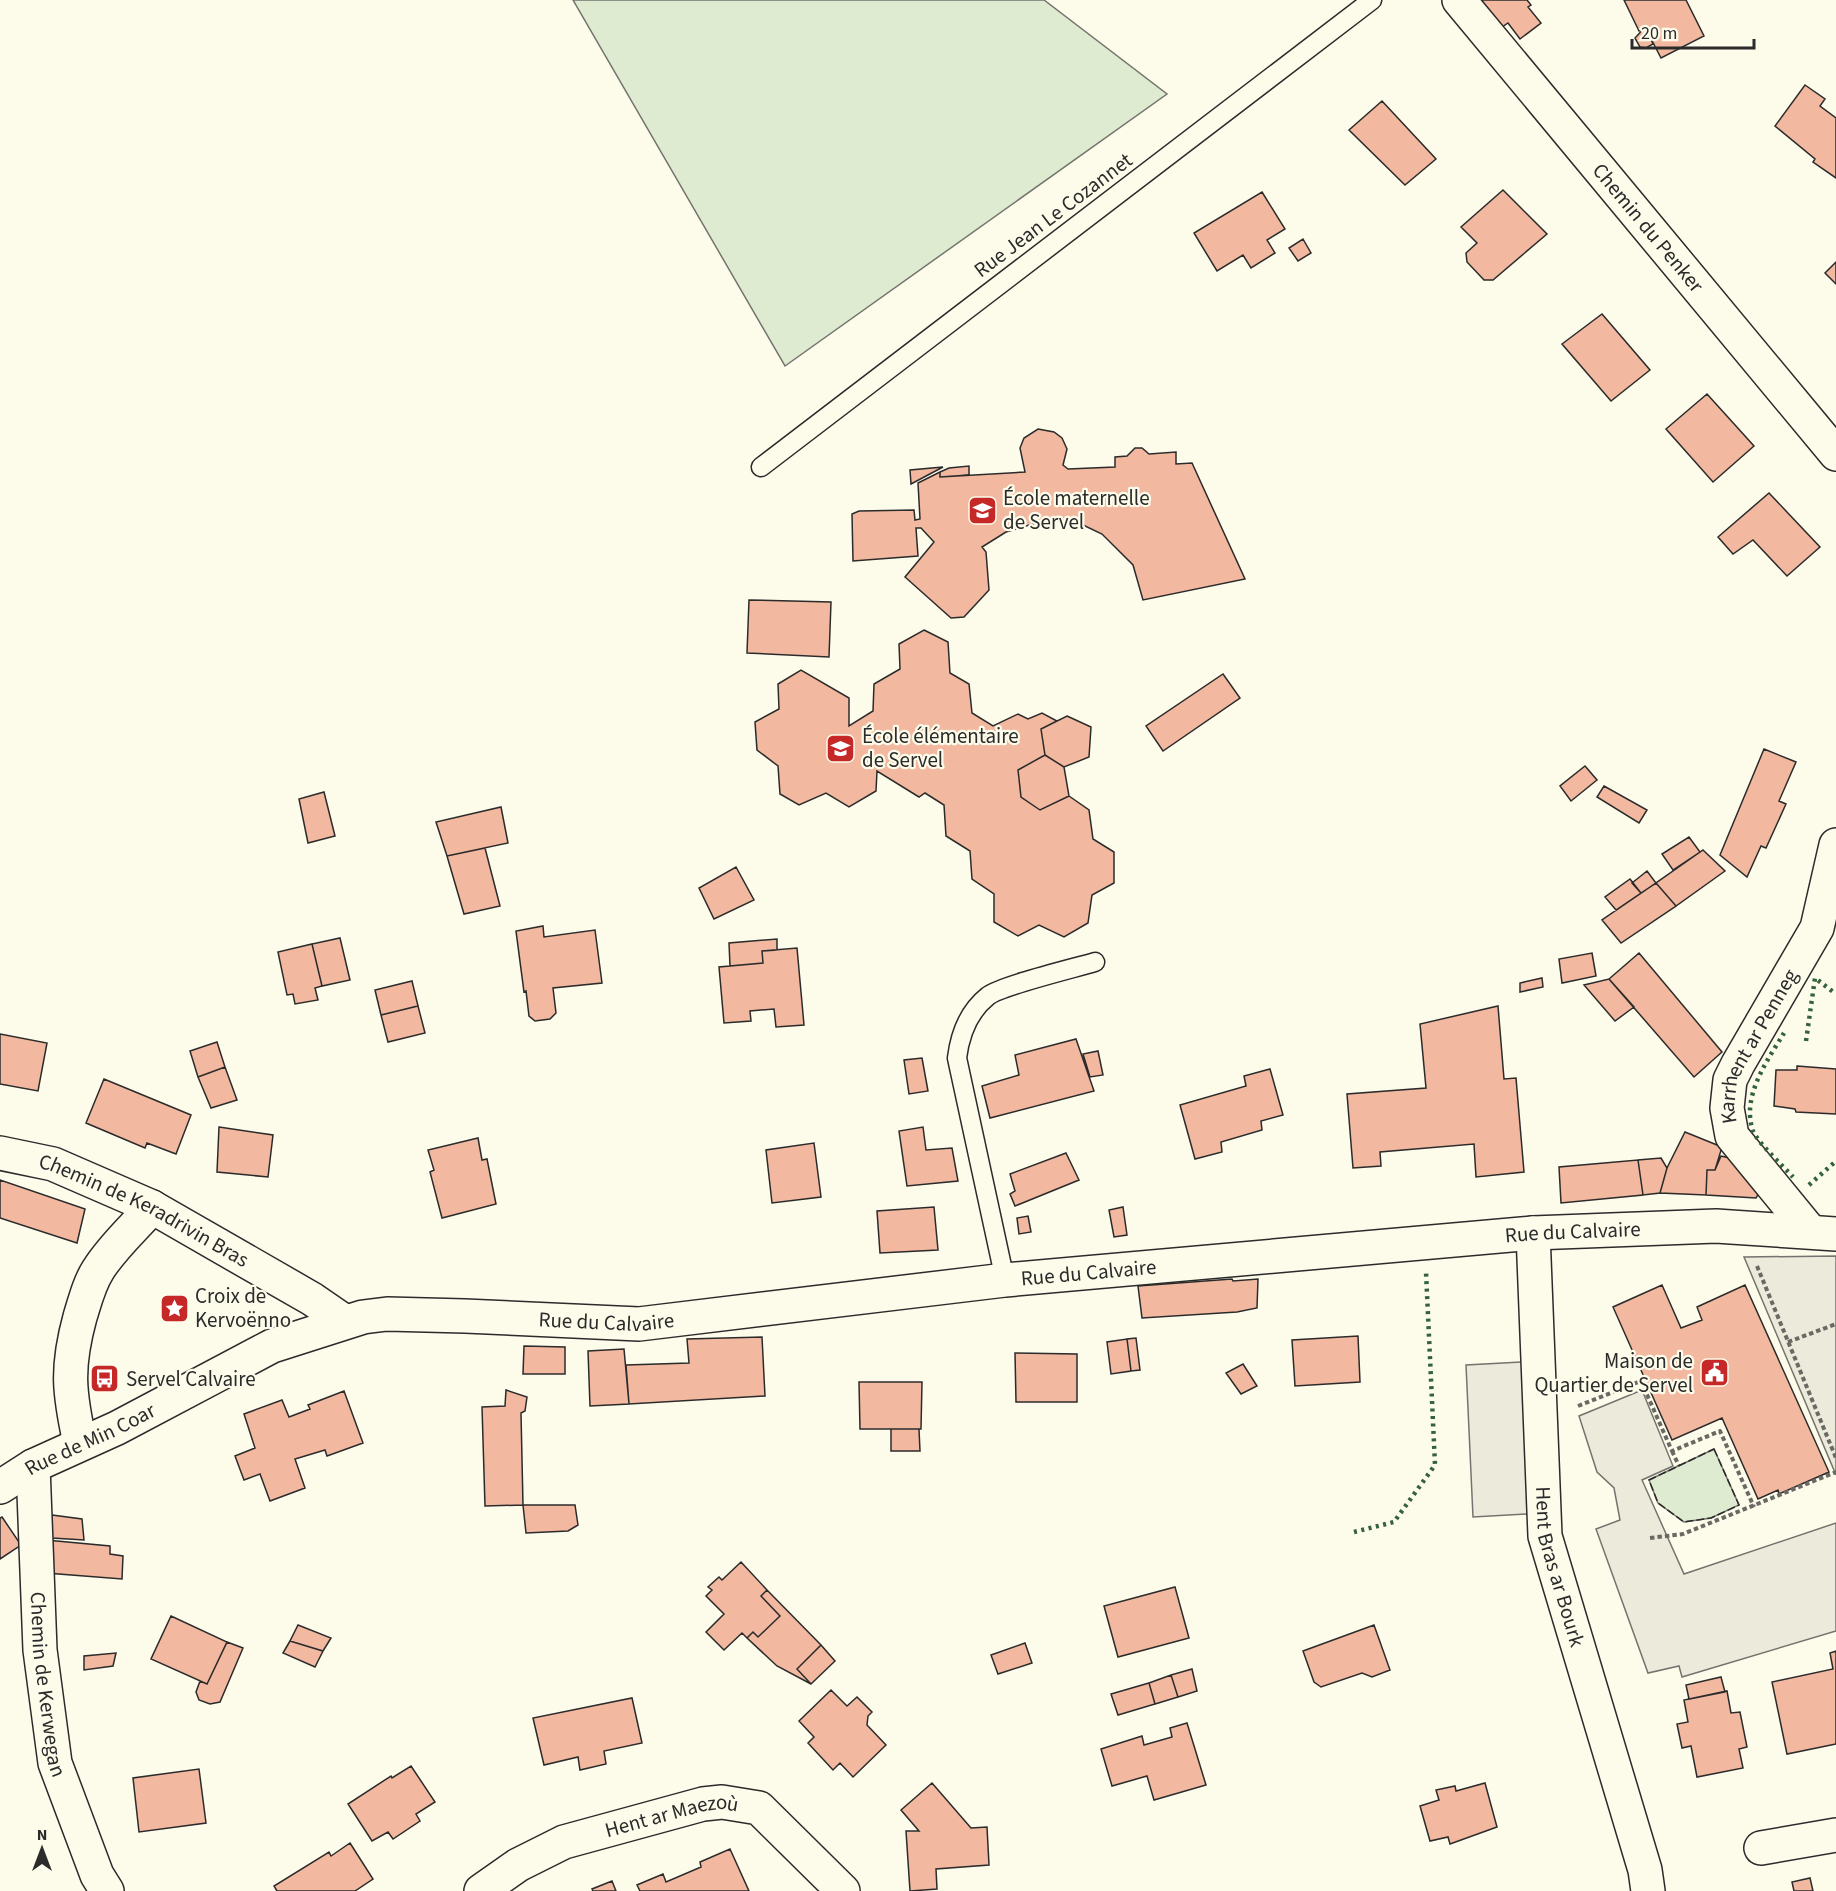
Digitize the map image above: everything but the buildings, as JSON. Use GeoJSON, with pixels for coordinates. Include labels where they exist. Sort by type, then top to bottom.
{"type":"FeatureCollection","features":[{"type":"Feature","properties":{"kind":"street","name":"Chemin du Penker"},"geometry":{"type":"LineString","coordinates":[[1459,0],[1836,454]]}},
{"type":"Feature","properties":{"kind":"street","name":"Karrhent ar Penneg"},"geometry":{"type":"LineString","coordinates":[[1822,1232],[1732,1136],[1727,1108],[1730,1080],[1816,928],[1836,844]]}},
{"type":"Feature","properties":{"kind":"street","name":"Chemin de Keradrivin Bras"},"geometry":{"type":"LineString","coordinates":[[0,1153],[53,1164],[152,1208],[312,1299],[344,1321]]}},
{"type":"Feature","properties":{"kind":"street"},"geometry":{"type":"LineString","coordinates":[[80,1443],[70,1400],[69,1376],[71,1351],[82,1309],[99,1269],[152,1208]]}},
{"type":"Feature","properties":{"kind":"street","name":"Rue du Calvaire"},"geometry":{"type":"LineString","coordinates":[[344,1321],[387,1314],[639,1324],[1005,1280],[1533,1233],[1741,1227],[1822,1232]]}},
{"type":"Feature","properties":{"kind":"street","name":"Hent Bras ar Bourk"},"geometry":{"type":"LineString","coordinates":[[1533,1233],[1545,1536],[1645,1870],[1648,1891]]}},
{"type":"Feature","properties":{"kind":"street","name":"Rue de Min Coar"},"geometry":{"type":"LineString","coordinates":[[0,1487],[33,1466],[117,1428],[272,1346],[344,1321]]}},
{"type":"Feature","properties":{"kind":"street","name":"Chemin de Kerwegan"},"geometry":{"type":"LineString","coordinates":[[33,1466],[40,1650],[55,1763],[97,1875],[107,1891]]}},
{"type":"Feature","properties":{"kind":"street","name":"Hent ar Maezoù"},"geometry":{"type":"LineString","coordinates":[[481,1891],[518,1865],[564,1842],[703,1804],[722,1802],[759,1808],[843,1891]]}},
{"type":"Feature","properties":{"kind":"street"},"geometry":{"type":"LineString","coordinates":[[1761,1848],[1836,1835]]}},
{"type":"Feature","properties":{"kind":"lane","name":"Rue Jean Le Cozannet"},"geometry":{"type":"LineString","coordinates":[[761,466],[1372,0]]}},
{"type":"Feature","properties":{"kind":"lane"},"geometry":{"type":"LineString","coordinates":[[1005,1280],[957,1058],[960,1039],[976,1008],[990,994],[1095,962]]}},
{"type":"Feature","properties":{"kind":"path"},"geometry":{"type":"LineString","coordinates":[[1741,1227],[1836,1458]]}},
{"type":"Feature","properties":{"kind":"path"},"geometry":{"type":"LineString","coordinates":[[1788,1342],[1836,1324]]}},
{"type":"Feature","properties":{"kind":"path"},"geometry":{"type":"LineString","coordinates":[[1568,1410],[1641,1381],[1679,1466]]}},
{"type":"Feature","properties":{"kind":"path"},"geometry":{"type":"LineString","coordinates":[[1672,1452],[1720,1431],[1754,1507]]}},
{"type":"Feature","properties":{"kind":"path"},"geometry":{"type":"LineString","coordinates":[[1650,1538],[1683,1534],[1836,1472]]}},
{"type":"Feature","properties":{"kind":"green space"},"geometry":{"type":"Polygon","coordinates":[[[573,0],[1044,0],[1167,94],[785,366],[573,0]]]}},
{"type":"Feature","properties":{"kind":"green space"},"geometry":{"type":"Polygon","coordinates":[[[1714,1449],[1739,1505],[1711,1518],[1684,1522],[1658,1503],[1649,1480],[1714,1449]]]}},
{"type":"Feature","properties":{"kind":"shaded area"},"geometry":{"type":"Polygon","coordinates":[[[1836,1256],[1836,1475],[1744,1257],[1836,1256]]]}},
{"type":"Feature","properties":{"kind":"shaded area"},"geometry":{"type":"Polygon","coordinates":[[[1538,1361],[1544,1513],[1473,1517],[1466,1365],[1538,1361]]]}},
{"type":"Feature","properties":{"kind":"shaded area"},"geometry":{"type":"Polygon","coordinates":[[[1642,1390],[1673,1466],[1642,1480],[1684,1574],[1836,1523],[1836,1631],[1682,1677],[1679,1666],[1648,1673],[1596,1529],[1620,1520],[1614,1488],[1597,1472],[1579,1416],[1642,1390]]]}},
{"type":"Feature","properties":{"kind":"hedge"},"geometry":{"type":"LineString","coordinates":[[1806,1041],[1815,978],[1836,994]]}},
{"type":"Feature","properties":{"kind":"hedge"},"geometry":{"type":"LineString","coordinates":[[1784,1033],[1770,1055],[1753,1092],[1750,1118],[1756,1136],[1793,1177]]}},
{"type":"Feature","properties":{"kind":"hedge"},"geometry":{"type":"LineString","coordinates":[[1809,1185],[1836,1161]]}},
{"type":"Feature","properties":{"kind":"hedge"},"geometry":{"type":"LineString","coordinates":[[1354,1532],[1394,1522],[1435,1465],[1426,1272]]}},
{"type":"Feature","properties":{"kind":"fence"},"geometry":{"type":"LineString","coordinates":[[1714,1449],[1739,1505],[1711,1518],[1684,1522],[1658,1503],[1649,1480],[1714,1449]]}},
{"type":"Feature","properties":{"kind":"place","name":"École maternelle de Servel"},"geometry":{"type":"Point","coordinates":[982,510]}},
{"type":"Feature","properties":{"kind":"place","name":"École élémentaire de Servel"},"geometry":{"type":"Point","coordinates":[841,748]}},
{"type":"Feature","properties":{"kind":"place","name":"Croix de Kervoënno"},"geometry":{"type":"Point","coordinates":[174,1308]}},
{"type":"Feature","properties":{"kind":"place","name":"Maison de Quartier de Servel"},"geometry":{"type":"Point","coordinates":[1714,1373]}},
{"type":"Feature","properties":{"kind":"place","name":"Servel Calvaire"},"geometry":{"type":"Point","coordinates":[105,1379]}}]}
